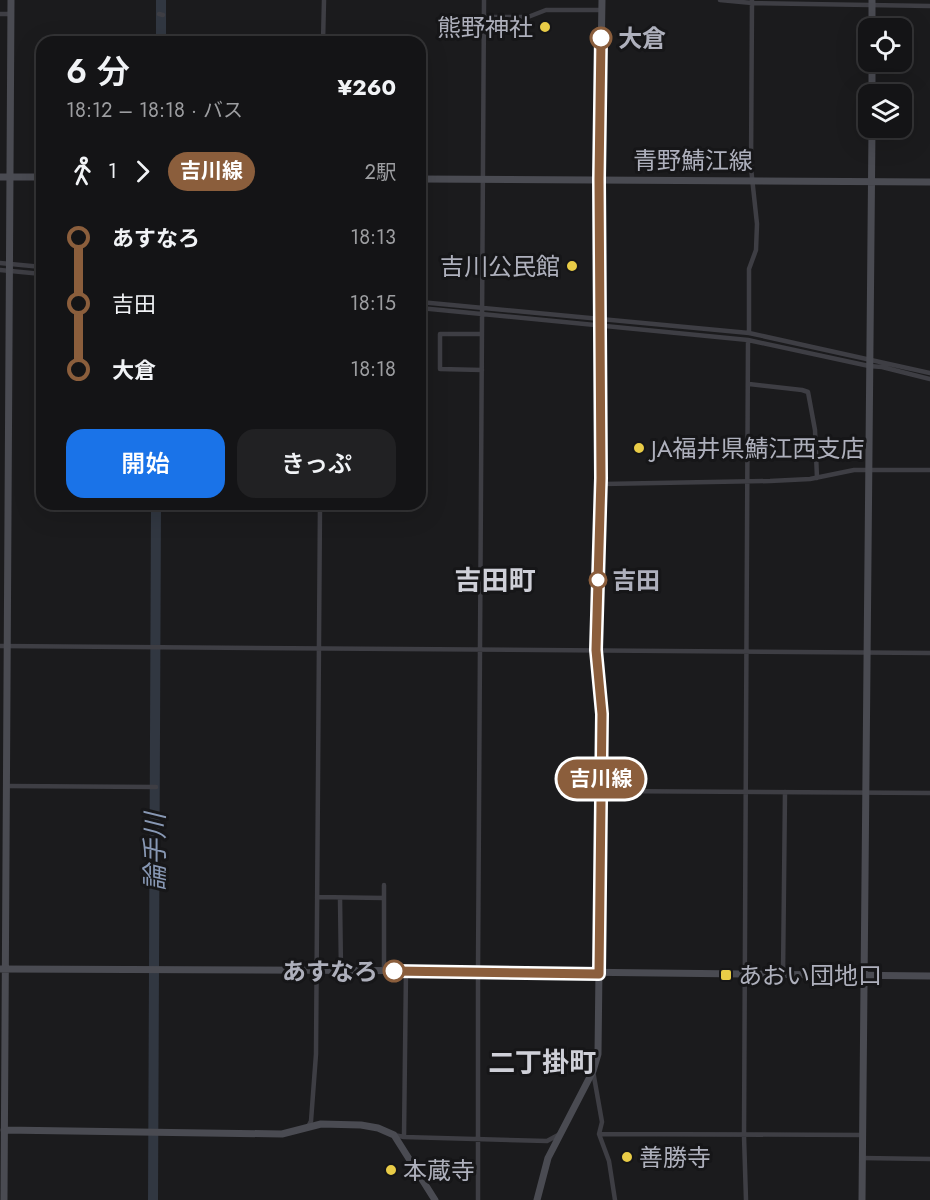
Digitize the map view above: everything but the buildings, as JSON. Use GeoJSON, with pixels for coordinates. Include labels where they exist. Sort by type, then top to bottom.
{"type":"FeatureCollection","features":[{"type":"Feature","properties":{"kind":"street"},"geometry":{"type":"LineString","coordinates":[[4,1200],[2,969],[7,786],[4,646],[11,268],[11,0]]}},
{"type":"Feature","properties":{"kind":"street"},"geometry":{"type":"LineString","coordinates":[[323,36],[324,0]]}},
{"type":"Feature","properties":{"kind":"street"},"geometry":{"type":"LineString","coordinates":[[478,1200],[484,0]]}},
{"type":"Feature","properties":{"kind":"street"},"geometry":{"type":"LineString","coordinates":[[537,1200],[548,1158],[593,1071],[598,1054],[602,714],[596,650],[601,478],[599,179],[602,0]]}},
{"type":"Feature","properties":{"kind":"street"},"geometry":{"type":"LineString","coordinates":[[720,0],[930,6]]}},
{"type":"Feature","properties":{"kind":"street"},"geometry":{"type":"LineString","coordinates":[[749,333],[749,269],[756,250],[757,224],[752,180],[752,2]]}},
{"type":"Feature","properties":{"kind":"street"},"geometry":{"type":"LineString","coordinates":[[484,17],[528,17],[546,10],[602,10]]}},
{"type":"Feature","properties":{"kind":"street"},"geometry":{"type":"LineString","coordinates":[[0,14],[11,14]]}},
{"type":"Feature","properties":{"kind":"street"},"geometry":{"type":"LineString","coordinates":[[862,1200],[872,138]]}},
{"type":"Feature","properties":{"kind":"street"},"geometry":{"type":"LineString","coordinates":[[0,177],[36,177]]}},
{"type":"Feature","properties":{"kind":"street","name":"青野鯖江線"},"geometry":{"type":"LineString","coordinates":[[426,179],[930,182]]}},
{"type":"Feature","properties":{"kind":"street"},"geometry":{"type":"LineString","coordinates":[[0,263],[11,268],[36,273]]}},
{"type":"Feature","properties":{"kind":"street"},"geometry":{"type":"LineString","coordinates":[[0,270],[36,267]]}},
{"type":"Feature","properties":{"kind":"street"},"geometry":{"type":"LineString","coordinates":[[426,302],[483,307],[748,340],[930,373]]}},
{"type":"Feature","properties":{"kind":"street"},"geometry":{"type":"LineString","coordinates":[[426,309],[749,333],[930,379]]}},
{"type":"Feature","properties":{"kind":"street"},"geometry":{"type":"LineString","coordinates":[[482,334],[440,334],[440,369],[482,370]]}},
{"type":"Feature","properties":{"kind":"street"},"geometry":{"type":"LineString","coordinates":[[746,1200],[744,1136],[748,340]]}},
{"type":"Feature","properties":{"kind":"street"},"geometry":{"type":"LineString","coordinates":[[749,384],[808,392],[815,430],[817,478]]}},
{"type":"Feature","properties":{"kind":"street"},"geometry":{"type":"LineString","coordinates":[[601,478],[603,484],[746,481],[817,478],[868,469],[930,470]]}},
{"type":"Feature","properties":{"kind":"street"},"geometry":{"type":"LineString","coordinates":[[308,1127],[311,1121],[316,1054],[320,510]]}},
{"type":"Feature","properties":{"kind":"street"},"geometry":{"type":"LineString","coordinates":[[4,646],[930,653]]}},
{"type":"Feature","properties":{"kind":"street"},"geometry":{"type":"LineString","coordinates":[[7,786],[155,787]]}},
{"type":"Feature","properties":{"kind":"street"},"geometry":{"type":"LineString","coordinates":[[601,791],[930,793]]}},
{"type":"Feature","properties":{"kind":"street"},"geometry":{"type":"LineString","coordinates":[[783,975],[785,792]]}},
{"type":"Feature","properties":{"kind":"street"},"geometry":{"type":"LineString","coordinates":[[384,885],[384,971]]}},
{"type":"Feature","properties":{"kind":"street"},"geometry":{"type":"LineString","coordinates":[[317,897],[384,898]]}},
{"type":"Feature","properties":{"kind":"street"},"geometry":{"type":"LineString","coordinates":[[340,898],[341,971]]}},
{"type":"Feature","properties":{"kind":"street"},"geometry":{"type":"LineString","coordinates":[[2,969],[930,976]]}},
{"type":"Feature","properties":{"kind":"street"},"geometry":{"type":"LineString","coordinates":[[404,1137],[406,971]]}},
{"type":"Feature","properties":{"kind":"street"},"geometry":{"type":"LineString","coordinates":[[593,1071],[602,1122],[599,1134],[609,1161],[615,1200]]}},
{"type":"Feature","properties":{"kind":"street"},"geometry":{"type":"LineString","coordinates":[[2,1130],[282,1134],[321,1124],[361,1125],[404,1137],[547,1141],[560,1134]]}},
{"type":"Feature","properties":{"kind":"street"},"geometry":{"type":"LineString","coordinates":[[599,1134],[863,1135]]}},
{"type":"Feature","properties":{"kind":"street"},"geometry":{"type":"LineString","coordinates":[[394,1135],[435,1200]]}},
{"type":"Feature","properties":{"kind":"street"},"geometry":{"type":"LineString","coordinates":[[862,1158],[930,1159]]}},
{"type":"Feature","properties":{"kind":"waterway","name":"論手川"},"geometry":{"type":"LineString","coordinates":[[161,0],[161,36]]}},
{"type":"Feature","properties":{"kind":"waterway","name":"論手川"},"geometry":{"type":"LineString","coordinates":[[153,1200],[156,510]]}},
{"type":"Feature","properties":{"kind":"bus line","name":"吉川線"},"geometry":{"type":"LineString","coordinates":[[394,971],[599,974],[602,714],[596,650],[601,478],[599,325],[601,38]]}},
{"type":"Feature","properties":{"kind":"place","name":"熊野神社"},"geometry":{"type":"Point","coordinates":[545,27]}},
{"type":"Feature","properties":{"kind":"place","name":"大倉"},"geometry":{"type":"Point","coordinates":[601,38]}},
{"type":"Feature","properties":{"kind":"place","name":"吉川公民館"},"geometry":{"type":"Point","coordinates":[572,266]}},
{"type":"Feature","properties":{"kind":"place","name":"JA福井県鯖江西支店"},"geometry":{"type":"Point","coordinates":[639,448]}},
{"type":"Feature","properties":{"kind":"place","name":"吉田"},"geometry":{"type":"Point","coordinates":[598,580]}},
{"type":"Feature","properties":{"kind":"place","name":"あすなろ"},"geometry":{"type":"Point","coordinates":[394,971]}},
{"type":"Feature","properties":{"kind":"place","name":"あおい団地口"},"geometry":{"type":"Point","coordinates":[726,975]}},
{"type":"Feature","properties":{"kind":"place","name":"善勝寺"},"geometry":{"type":"Point","coordinates":[627,1157]}},
{"type":"Feature","properties":{"kind":"place","name":"本蔵寺"},"geometry":{"type":"Point","coordinates":[391,1170]}},
{"type":"Feature","properties":{"kind":"district","name":"吉田町"},"geometry":{"type":"Point","coordinates":[495,580]}},
{"type":"Feature","properties":{"kind":"district","name":"二丁掛町"},"geometry":{"type":"Point","coordinates":[542,1062]}}]}
